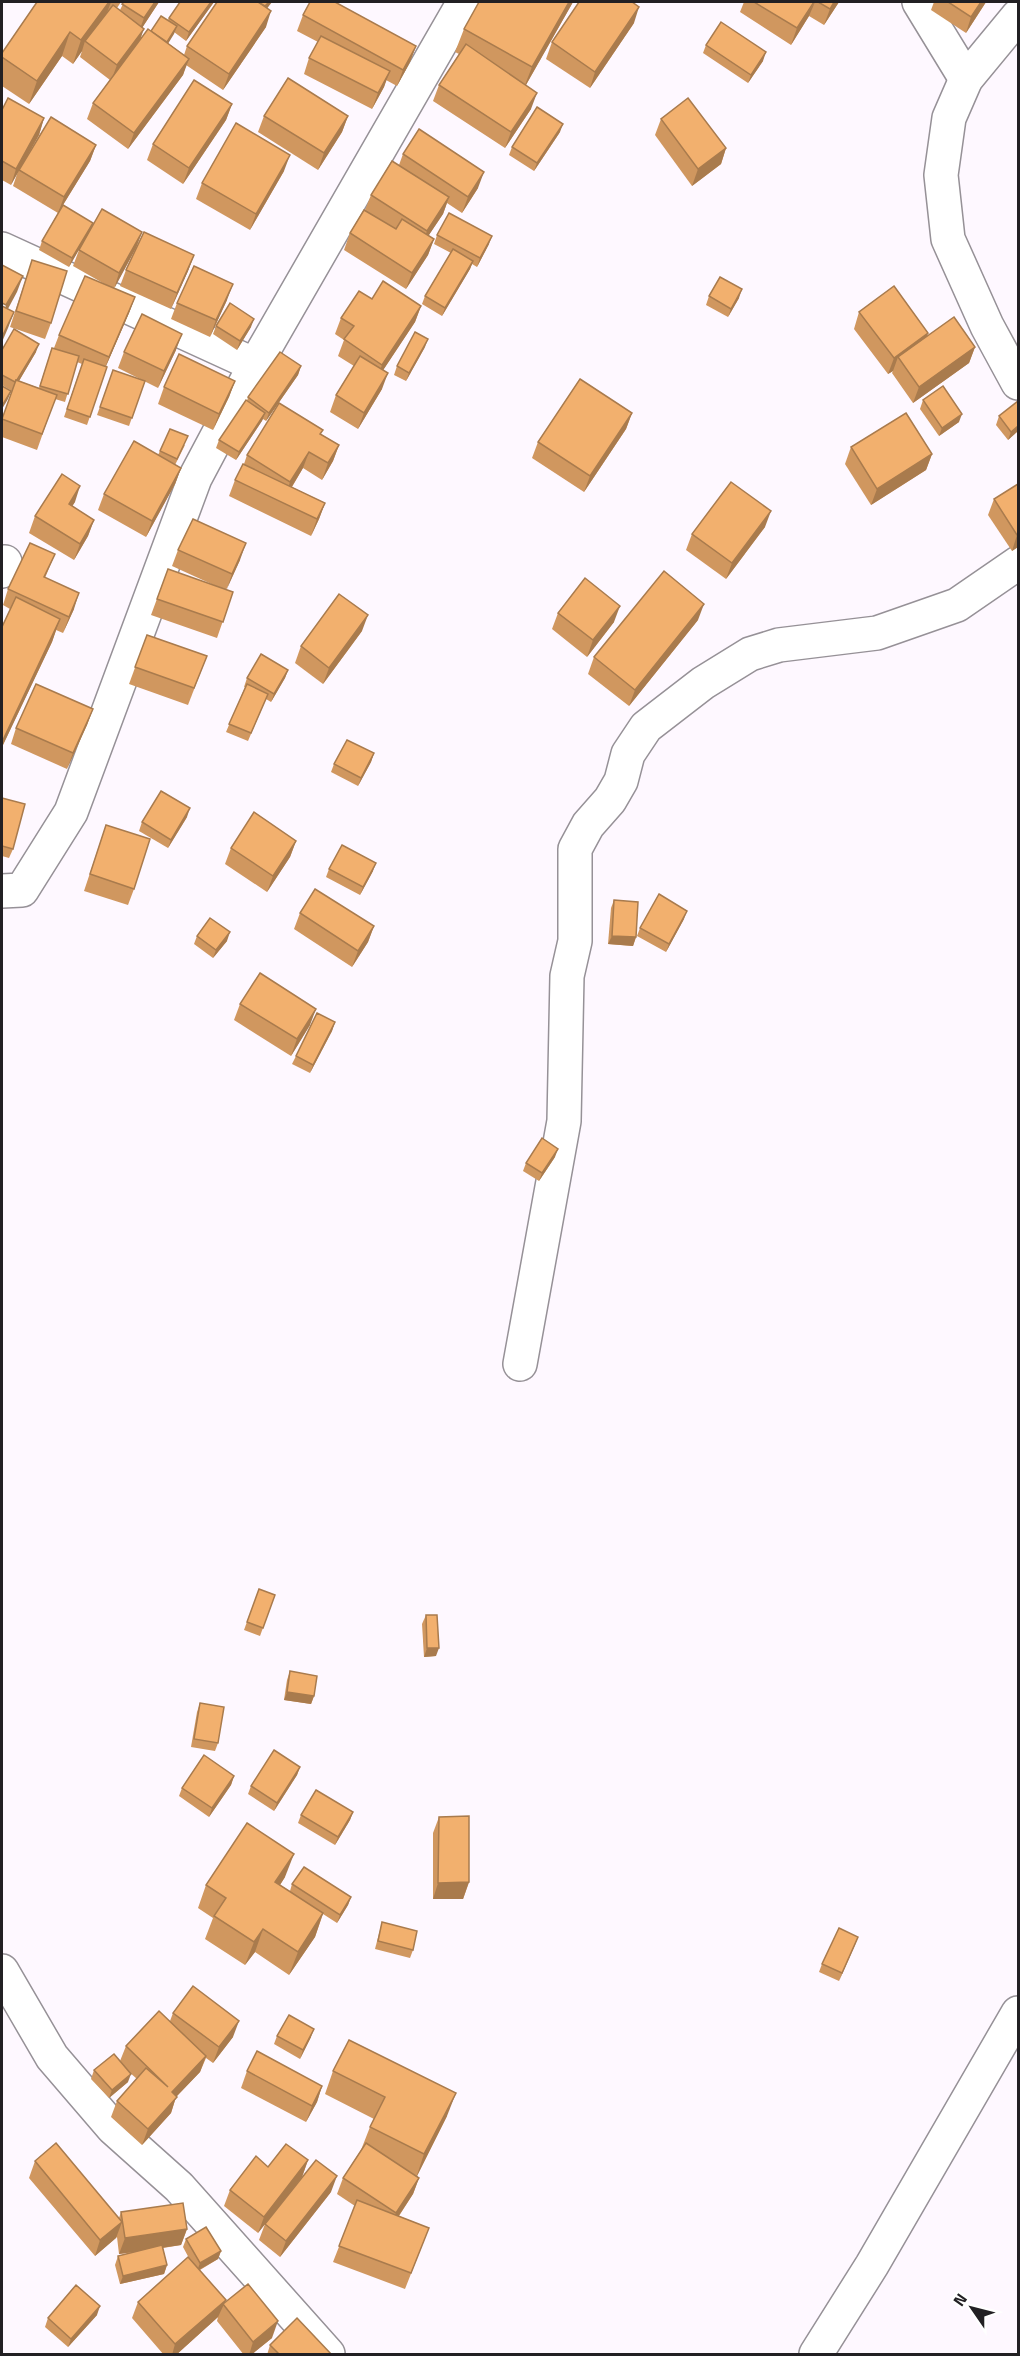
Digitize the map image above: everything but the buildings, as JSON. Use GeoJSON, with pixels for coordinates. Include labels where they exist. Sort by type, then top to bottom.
{"type":"FeatureCollection","features":[{"type":"Feature","properties":{"kind":"street"},"geometry":{"type":"LineString","coordinates":[[2,891],[22,890],[71,812],[195,478],[420,50],[464,2]]}},
{"type":"Feature","properties":{"kind":"street"},"geometry":{"type":"LineString","coordinates":[[919,2],[966,79]]}},
{"type":"Feature","properties":{"kind":"street"},"geometry":{"type":"LineString","coordinates":[[1018,16],[966,79],[949,118],[941,175],[948,239],[987,326],[1018,383]]}},
{"type":"Feature","properties":{"kind":"street"},"geometry":{"type":"LineString","coordinates":[[2,249],[255,365]]}},
{"type":"Feature","properties":{"kind":"street"},"geometry":{"type":"LineString","coordinates":[[520,1364],[564,1121],[567,976],[575,941],[575,849],[588,825],[610,800],[621,781],[628,754],[646,727],[703,683],[750,654],[779,645],[877,633],[957,605],[1018,563]]}},
{"type":"Feature","properties":{"kind":"street"},"geometry":{"type":"LineString","coordinates":[[2,1971],[52,2057],[112,2128],[179,2187],[328,2355]]}},
{"type":"Feature","properties":{"kind":"street"},"geometry":{"type":"LineString","coordinates":[[816,2355],[872,2265],[1018,2013]]}}]}
